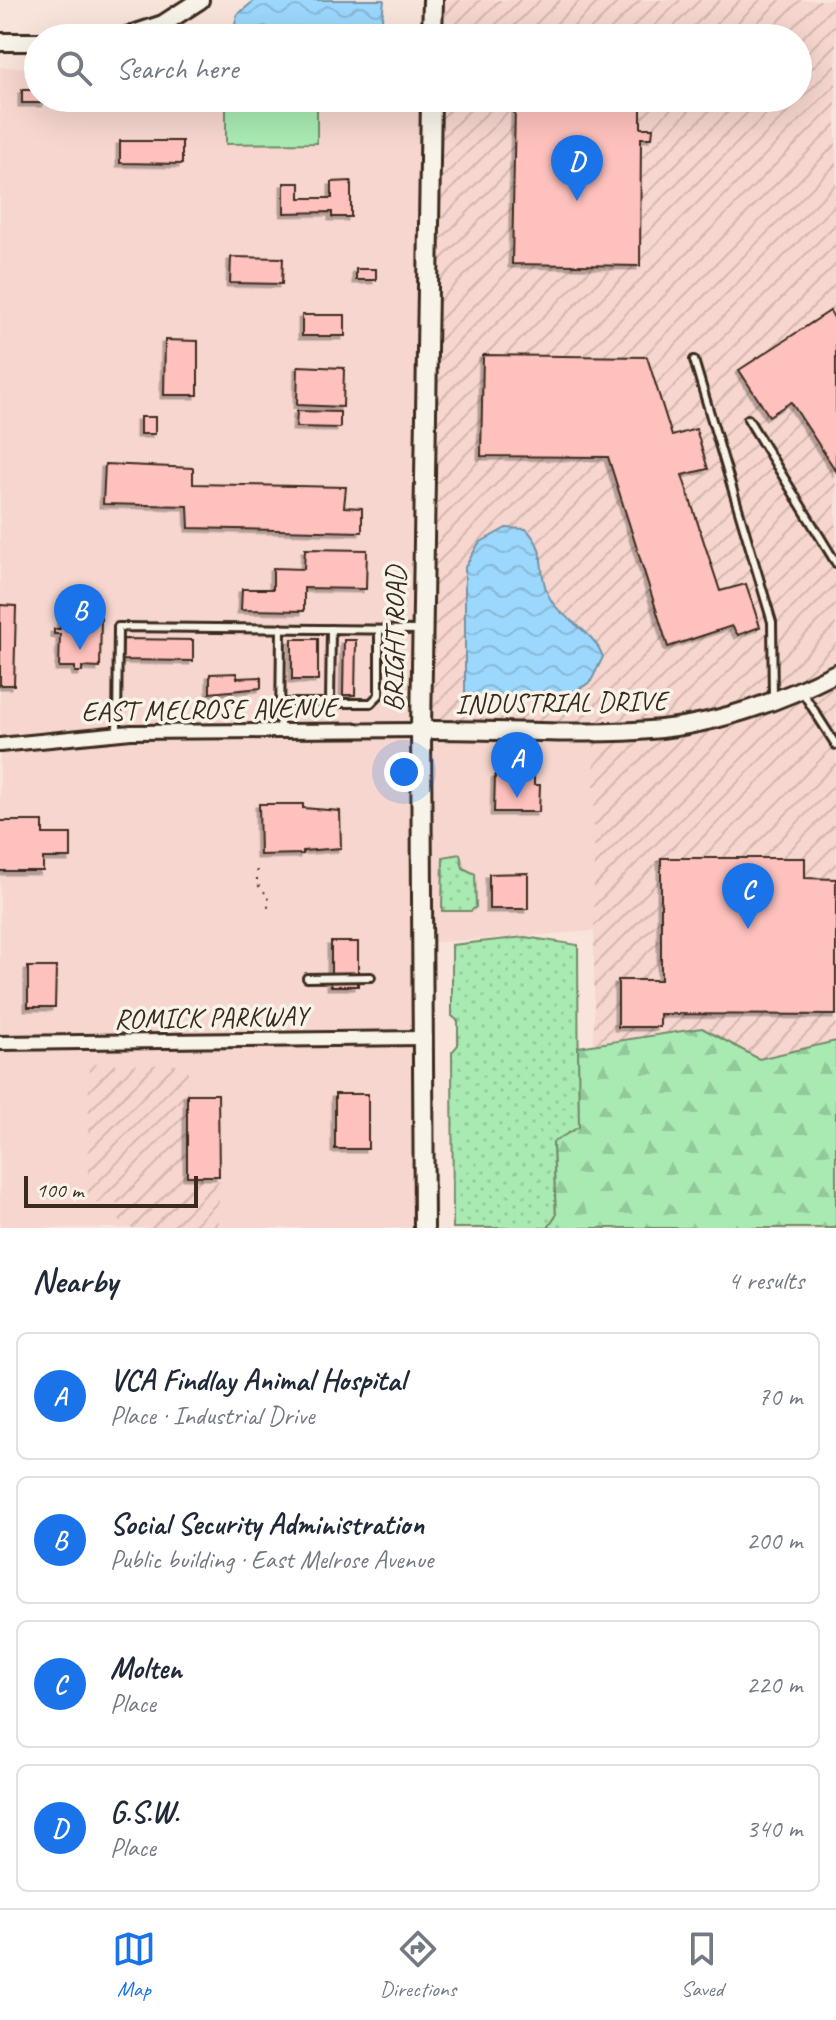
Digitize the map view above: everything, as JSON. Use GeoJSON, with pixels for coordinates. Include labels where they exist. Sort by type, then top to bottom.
{"type":"FeatureCollection","features":[{"type":"Feature","properties":{"kind":"main road"},"geometry":{"type":"LineString","coordinates":[[432,24],[433,0]]}},
{"type":"Feature","properties":{"kind":"main road","name":"BRIGHT ROAD"},"geometry":{"type":"LineString","coordinates":[[424,1228],[421,730],[431,112]]}},
{"type":"Feature","properties":{"kind":"street"},"geometry":{"type":"LineString","coordinates":[[163,24],[200,0]]}},
{"type":"Feature","properties":{"kind":"street"},"geometry":{"type":"LineString","coordinates":[[0,42],[24,42]]}},
{"type":"Feature","properties":{"kind":"street","name":"INDUSTRIAL DRIVE"},"geometry":{"type":"LineString","coordinates":[[421,730],[635,731],[712,720],[774,701],[836,673]]}},
{"type":"Feature","properties":{"kind":"street","name":"EAST MELROSE AVENUE"},"geometry":{"type":"LineString","coordinates":[[0,745],[117,732],[421,730]]}},
{"type":"Feature","properties":{"kind":"street","name":"ROMICK PARKWAY"},"geometry":{"type":"LineString","coordinates":[[0,1043],[422,1038]]}},
{"type":"Feature","properties":{"kind":"lane"},"geometry":{"type":"LineString","coordinates":[[694,360],[772,622],[774,701]]}},
{"type":"Feature","properties":{"kind":"lane"},"geometry":{"type":"LineString","coordinates":[[748,419],[836,563]]}},
{"type":"Feature","properties":{"kind":"lane"},"geometry":{"type":"LineString","coordinates":[[117,732],[118,627],[422,630]]}},
{"type":"Feature","properties":{"kind":"lane"},"geometry":{"type":"LineString","coordinates":[[280,731],[281,628]]}},
{"type":"Feature","properties":{"kind":"lane"},"geometry":{"type":"LineString","coordinates":[[330,703],[331,629]]}},
{"type":"Feature","properties":{"kind":"lane"},"geometry":{"type":"LineString","coordinates":[[280,703],[371,703],[379,695],[379,630]]}},
{"type":"Feature","properties":{"kind":"lane"},"geometry":{"type":"LineString","coordinates":[[801,690],[836,745]]}},
{"type":"Feature","properties":{"kind":"lane"},"geometry":{"type":"LineString","coordinates":[[307,978],[371,977]]}},
{"type":"Feature","properties":{"kind":"path"},"geometry":{"type":"LineString","coordinates":[[257,870],[257,884],[268,896],[268,912]]}},
{"type":"Feature","properties":{"kind":"shaded area"},"geometry":{"type":"Polygon","coordinates":[[[430,0],[836,0],[836,1228],[586,1228],[594,1024],[594,732],[421,730],[428,112],[812,112],[812,24],[429,24],[430,0]]]}},
{"type":"Feature","properties":{"kind":"shaded area"},"geometry":{"type":"Polygon","coordinates":[[[0,67],[24,68],[24,112],[435,112],[594,731],[594,931],[422,943],[424,1228],[0,1228],[0,67]]]}},
{"type":"Feature","properties":{"kind":"shaded area"},"geometry":{"type":"Polygon","coordinates":[[[89,1064],[188,1065],[187,1176],[219,1176],[219,1228],[119,1228],[119,1203],[88,1203],[89,1064]]]}},
{"type":"Feature","properties":{"kind":"green space"},"geometry":{"type":"Polygon","coordinates":[[[226,112],[317,112],[317,143],[226,144],[226,112]]]}},
{"type":"Feature","properties":{"kind":"green space"},"geometry":{"type":"Polygon","coordinates":[[[460,854],[463,868],[475,874],[476,907],[471,911],[442,911],[443,857],[460,854]]]}},
{"type":"Feature","properties":{"kind":"green space"},"geometry":{"type":"Polygon","coordinates":[[[525,937],[578,945],[579,1128],[553,1143],[556,1216],[548,1228],[453,1228],[452,1052],[458,1045],[458,1021],[452,1016],[452,945],[525,937]]]}},
{"type":"Feature","properties":{"kind":"green space"},"geometry":{"type":"Polygon","coordinates":[[[702,1028],[759,1059],[836,1041],[836,1228],[548,1228],[556,1216],[553,1142],[579,1127],[578,1047],[702,1028]]]}},
{"type":"Feature","properties":{"kind":"water"},"geometry":{"type":"Polygon","coordinates":[[[255,0],[384,0],[381,24],[235,24],[237,15],[255,0]]]}},
{"type":"Feature","properties":{"kind":"water"},"geometry":{"type":"Polygon","coordinates":[[[506,528],[526,529],[533,537],[540,552],[544,583],[552,602],[591,638],[603,657],[591,681],[570,696],[474,699],[465,692],[465,567],[479,543],[506,528]]]}},
{"type":"Feature","properties":{"kind":"building"},"geometry":{"type":"Polygon","coordinates":[[[515,112],[641,112],[641,128],[653,128],[652,138],[641,138],[640,266],[512,264],[515,112]]]}},
{"type":"Feature","properties":{"kind":"building"},"geometry":{"type":"Polygon","coordinates":[[[120,141],[182,141],[182,164],[120,163],[120,141]]]}},
{"type":"Feature","properties":{"kind":"building"},"geometry":{"type":"Polygon","coordinates":[[[351,181],[351,217],[332,217],[332,212],[284,213],[284,183],[300,183],[300,198],[332,198],[332,182],[351,181]]]}},
{"type":"Feature","properties":{"kind":"building"},"geometry":{"type":"Polygon","coordinates":[[[231,257],[283,258],[282,284],[230,283],[231,257]]]}},
{"type":"Feature","properties":{"kind":"building"},"geometry":{"type":"Polygon","coordinates":[[[356,269],[376,269],[376,280],[356,280],[356,269]]]}},
{"type":"Feature","properties":{"kind":"building"},"geometry":{"type":"Polygon","coordinates":[[[830,311],[836,321],[836,471],[791,402],[769,416],[739,370],[830,311]]]}},
{"type":"Feature","properties":{"kind":"building"},"geometry":{"type":"Polygon","coordinates":[[[302,315],[345,315],[345,336],[302,336],[302,315]]]}},
{"type":"Feature","properties":{"kind":"building"},"geometry":{"type":"Polygon","coordinates":[[[165,340],[198,341],[198,395],[164,395],[165,340]]]}},
{"type":"Feature","properties":{"kind":"building"},"geometry":{"type":"Polygon","coordinates":[[[483,355],[647,357],[672,436],[696,429],[708,469],[682,475],[720,591],[746,584],[760,627],[738,635],[732,626],[668,647],[608,457],[481,456],[483,355]]]}},
{"type":"Feature","properties":{"kind":"building"},"geometry":{"type":"Polygon","coordinates":[[[298,366],[344,368],[343,407],[297,405],[298,366]]]}},
{"type":"Feature","properties":{"kind":"building"},"geometry":{"type":"Polygon","coordinates":[[[297,411],[340,412],[340,428],[296,427],[297,411]]]}},
{"type":"Feature","properties":{"kind":"building"},"geometry":{"type":"Polygon","coordinates":[[[140,417],[155,417],[155,434],[140,434],[140,417]]]}},
{"type":"Feature","properties":{"kind":"building"},"geometry":{"type":"Polygon","coordinates":[[[105,464],[193,468],[193,484],[346,487],[344,507],[362,508],[362,532],[189,528],[188,506],[103,504],[105,464]]]}},
{"type":"Feature","properties":{"kind":"building"},"geometry":{"type":"Polygon","coordinates":[[[305,549],[367,550],[366,589],[304,588],[304,611],[241,610],[242,589],[273,589],[273,568],[304,569],[305,549]]]}},
{"type":"Feature","properties":{"kind":"building"},"geometry":{"type":"Polygon","coordinates":[[[0,605],[16,606],[14,685],[0,685],[0,605]]]}},
{"type":"Feature","properties":{"kind":"building"},"geometry":{"type":"Polygon","coordinates":[[[61,616],[101,617],[100,668],[82,667],[82,672],[75,672],[75,667],[59,667],[60,634],[54,634],[54,629],[60,629],[61,616]]]}},
{"type":"Feature","properties":{"kind":"building"},"geometry":{"type":"Polygon","coordinates":[[[123,639],[193,640],[193,661],[122,660],[123,639]]]}},
{"type":"Feature","properties":{"kind":"building"},"geometry":{"type":"Polygon","coordinates":[[[292,639],[318,639],[318,680],[292,680],[292,639]]]}},
{"type":"Feature","properties":{"kind":"building"},"geometry":{"type":"Polygon","coordinates":[[[344,640],[356,640],[355,695],[343,695],[344,640]]]}},
{"type":"Feature","properties":{"kind":"building"},"geometry":{"type":"Polygon","coordinates":[[[237,673],[237,678],[261,677],[261,688],[210,693],[210,674],[237,673]]]}},
{"type":"Feature","properties":{"kind":"building"},"geometry":{"type":"Polygon","coordinates":[[[495,775],[534,775],[534,785],[540,785],[539,812],[494,812],[495,775]]]}},
{"type":"Feature","properties":{"kind":"building"},"geometry":{"type":"Polygon","coordinates":[[[259,804],[303,804],[303,808],[340,811],[341,848],[303,851],[303,854],[260,855],[259,804]]]}},
{"type":"Feature","properties":{"kind":"building"},"geometry":{"type":"Polygon","coordinates":[[[0,821],[43,821],[43,834],[71,834],[71,858],[43,858],[43,871],[0,871],[0,821]]]}},
{"type":"Feature","properties":{"kind":"building"},"geometry":{"type":"Polygon","coordinates":[[[661,858],[805,858],[805,878],[836,879],[836,1015],[660,1014],[660,1027],[618,1027],[618,980],[661,980],[661,858]]]}},
{"type":"Feature","properties":{"kind":"building"},"geometry":{"type":"Polygon","coordinates":[[[528,873],[528,909],[489,909],[489,874],[528,873]]]}},
{"type":"Feature","properties":{"kind":"building"},"geometry":{"type":"Polygon","coordinates":[[[331,942],[358,942],[358,986],[331,986],[331,942]]]}},
{"type":"Feature","properties":{"kind":"building"},"geometry":{"type":"Polygon","coordinates":[[[28,967],[56,967],[55,1007],[28,1007],[28,967]]]}},
{"type":"Feature","properties":{"kind":"building"},"geometry":{"type":"Polygon","coordinates":[[[187,1094],[218,1094],[219,1176],[187,1176],[187,1094]]]}},
{"type":"Feature","properties":{"kind":"building"},"geometry":{"type":"Polygon","coordinates":[[[335,1094],[368,1094],[368,1149],[335,1149],[335,1094]]]}},
{"type":"Feature","properties":{"kind":"place","name":"G.S.W."},"geometry":{"type":"Point","coordinates":[577,201]}},
{"type":"Feature","properties":{"kind":"place","name":"Social Security Administration"},"geometry":{"type":"Point","coordinates":[80,650]}},
{"type":"Feature","properties":{"kind":"place","name":"VCA Findlay Animal Hospital"},"geometry":{"type":"Point","coordinates":[517,798]}},
{"type":"Feature","properties":{"kind":"place","name":"Molten"},"geometry":{"type":"Point","coordinates":[748,929]}}]}
